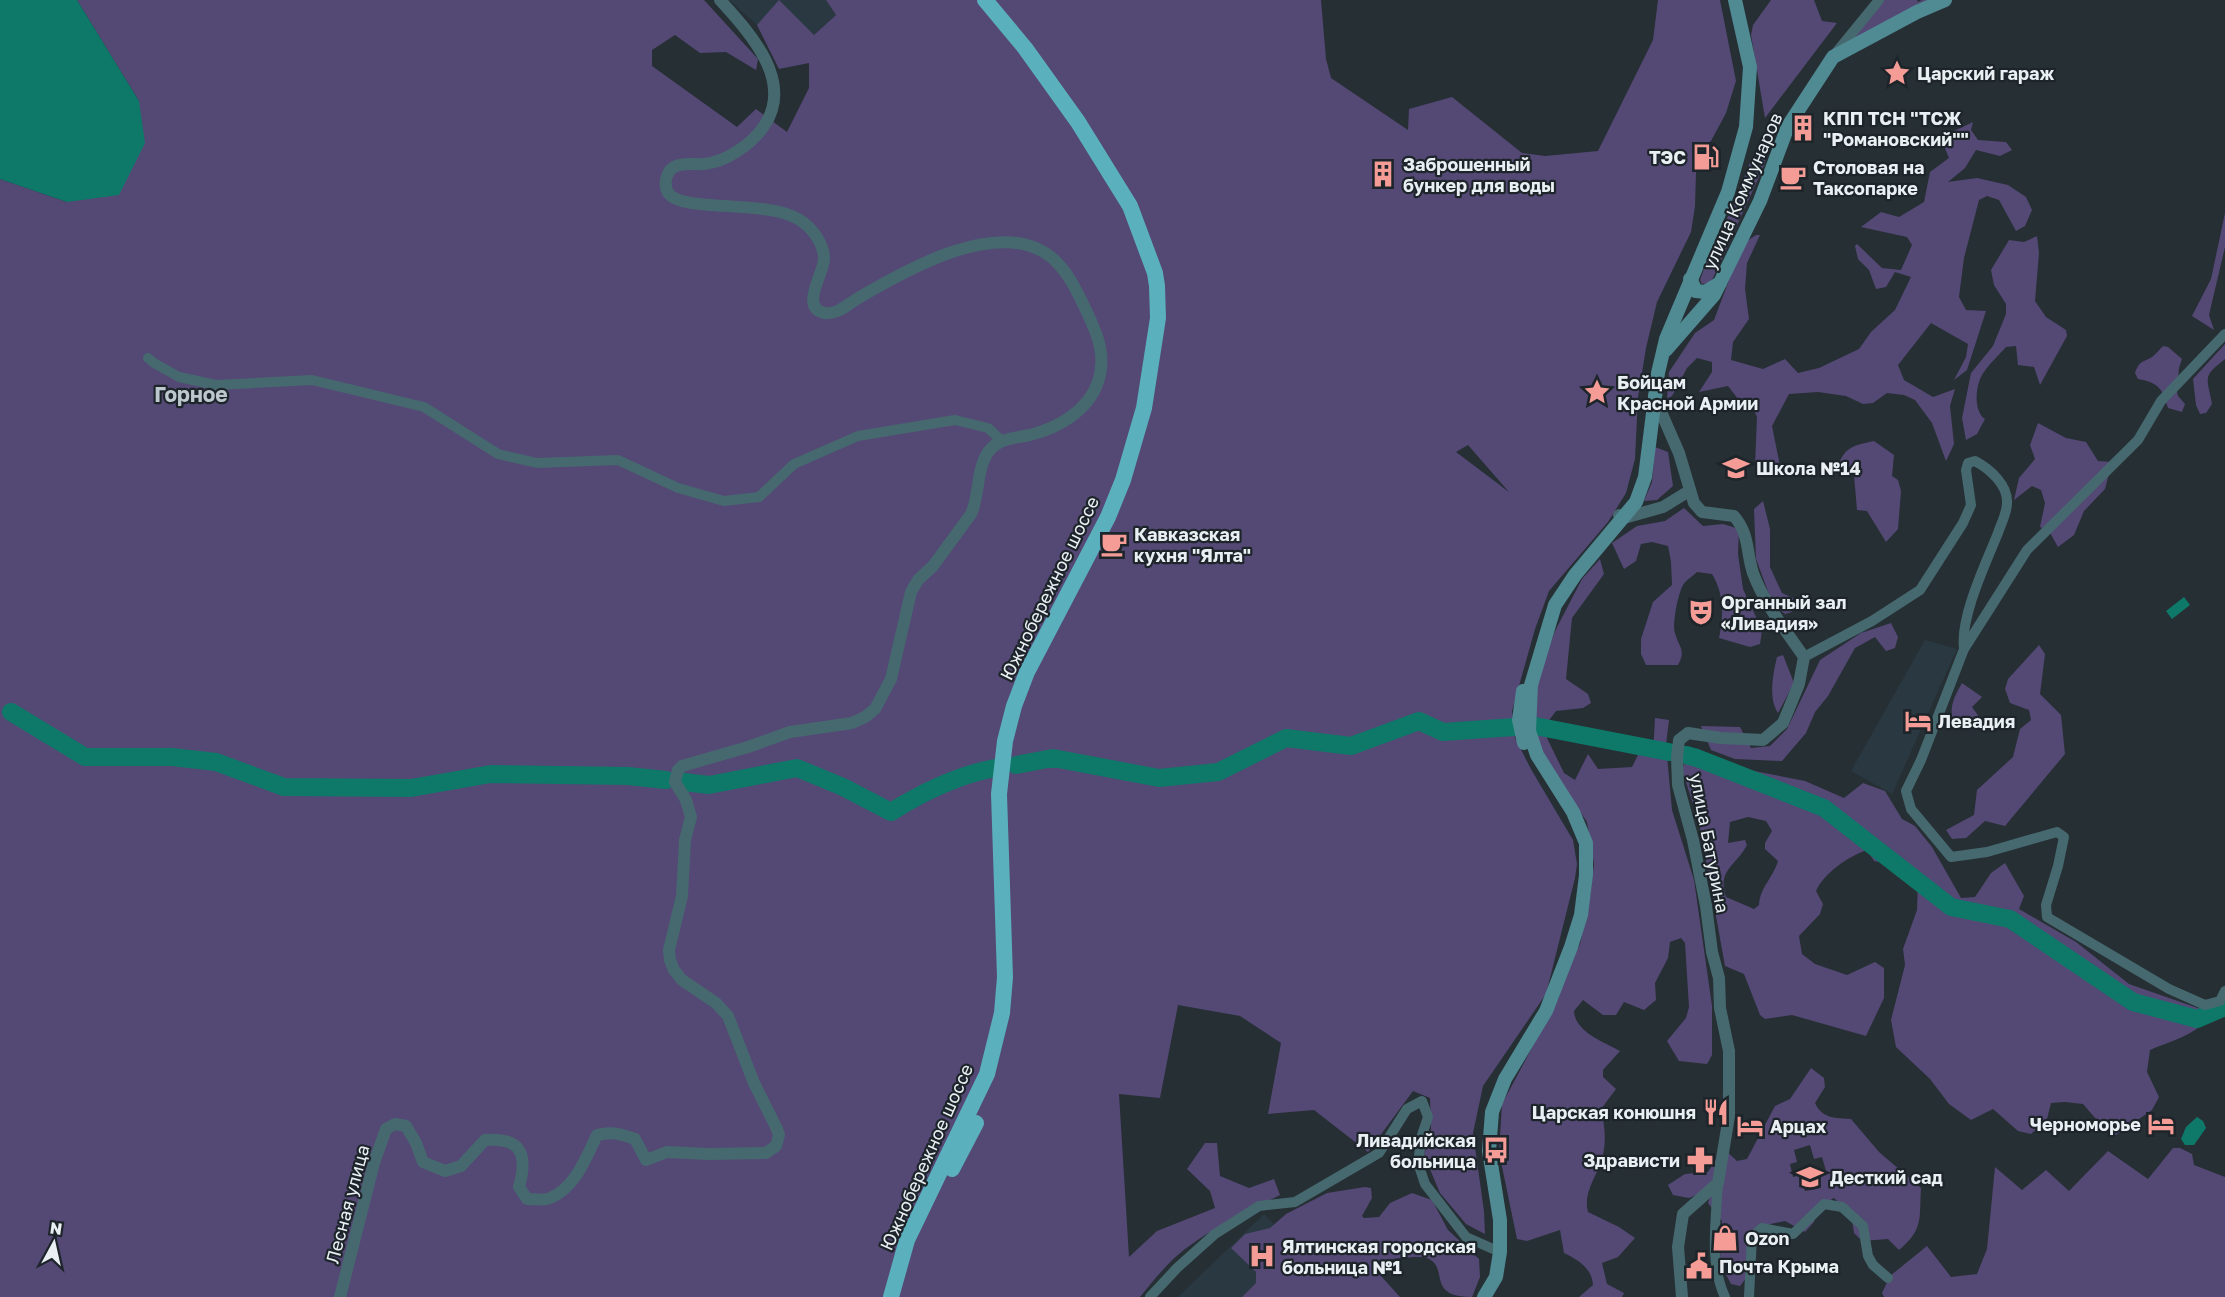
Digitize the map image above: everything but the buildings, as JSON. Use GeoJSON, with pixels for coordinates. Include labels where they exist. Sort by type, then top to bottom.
{"type":"FeatureCollection","features":[{"type":"Feature","properties":{"kind":"highway","name":"Южнобережное шоссе"},"geometry":{"type":"LineString","coordinates":[[891,1297],[906,1240],[987,1074],[1002,1013],[1005,977],[999,794],[1005,741],[1014,706],[1027,672],[1108,517],[1123,480],[1144,408],[1158,318],[1155,273],[1130,206],[1072,114],[1025,48],[985,0]]}},
{"type":"Feature","properties":{"kind":"highway","name":"Южнобережное шоссе"},"geometry":{"type":"LineString","coordinates":[[898,1297],[921,1226],[965,1148],[1004,1048],[1012,983],[1008,772],[1022,712],[1039,669],[1103,550],[1133,484],[1154,414],[1162,377],[1167,331],[1167,302],[1162,271],[1153,237],[1141,212],[1085,116],[1032,42],[996,0]]}},
{"type":"Feature","properties":{"kind":"main road"},"geometry":{"type":"LineString","coordinates":[[1621,517],[1638,465],[1650,378],[1724,188],[1739,131],[1744,97],[1744,67],[1740,40],[1728,0]]}},
{"type":"Feature","properties":{"kind":"main road"},"geometry":{"type":"LineString","coordinates":[[1687,282],[1728,192],[1746,127],[1750,67],[1735,0]]}},
{"type":"Feature","properties":{"kind":"main road","name":"улица Коммунаров"},"geometry":{"type":"LineString","coordinates":[[1661,347],[1717,289],[1760,201],[1788,126],[1833,57],[1917,12],[1945,0]]}},
{"type":"Feature","properties":{"kind":"main road"},"geometry":{"type":"LineString","coordinates":[[1687,282],[1696,291],[1705,292],[1717,289]]}},
{"type":"Feature","properties":{"kind":"main road"},"geometry":{"type":"LineString","coordinates":[[1484,1297],[1496,1277],[1500,1220],[1489,1151],[1492,1112],[1505,1079],[1546,1011],[1581,915],[1586,875],[1586,843],[1573,812],[1537,755],[1529,731],[1531,685],[1555,605],[1575,574],[1636,502],[1645,477],[1661,347]]}},
{"type":"Feature","properties":{"kind":"main road"},"geometry":{"type":"LineString","coordinates":[[1650,378],[1654,396]]}},
{"type":"Feature","properties":{"kind":"street"},"geometry":{"type":"LineString","coordinates":[[148,358],[179,377],[216,385],[312,380],[424,407],[498,454],[537,463],[618,460],[678,488],[724,501],[759,497],[794,464],[858,436],[955,420],[988,428],[1002,441],[1059,425],[1086,402],[1099,379],[1102,362],[1098,334],[1078,291],[1063,270],[1049,255],[1034,246],[1012,242],[984,242],[932,259],[860,297],[835,313],[824,313],[818,310],[813,301],[814,289],[824,259],[819,241],[811,226],[783,211],[684,203],[670,196],[666,189],[666,180],[674,166],[705,164],[731,155],[755,137],[765,125],[772,109],[775,95],[773,78],[767,62],[720,0]]}},
{"type":"Feature","properties":{"kind":"street"},"geometry":{"type":"LineString","coordinates":[[1833,57],[1879,0]]}},
{"type":"Feature","properties":{"kind":"street"},"geometry":{"type":"LineString","coordinates":[[2225,334],[2161,401],[2138,440],[2027,550],[1964,649],[1921,760],[1906,791],[1911,808],[1951,857],[1987,852],[2057,832],[2064,837],[2046,905],[2047,917],[2169,989],[2205,1005],[2220,1001],[2225,991]]}},
{"type":"Feature","properties":{"kind":"street"},"geometry":{"type":"LineString","coordinates":[[1654,396],[1687,473],[1689,491],[1694,503],[1702,512],[1734,516],[1743,527],[1753,573],[1764,597],[1804,657],[1872,621],[1920,590],[1971,505],[1966,470],[1968,463],[1975,461],[1983,465],[2004,486],[2007,501],[2005,513],[1973,597],[1963,639],[1964,649]]}},
{"type":"Feature","properties":{"kind":"street","name":"Лесная улица"},"geometry":{"type":"LineString","coordinates":[[340,1297],[374,1163],[386,1129],[395,1124],[406,1126],[423,1162],[445,1171],[461,1166],[485,1140],[507,1141],[514,1145],[524,1158],[524,1172],[519,1187],[527,1198],[548,1199],[565,1189],[580,1171],[597,1136],[608,1132],[635,1139],[646,1160],[668,1152],[766,1153],[776,1146],[779,1135],[777,1129],[754,1083],[728,1016],[723,1008],[709,997],[682,980],[670,960],[669,950],[682,896],[686,840],[691,817],[675,778],[682,766],[790,732],[852,723],[875,709],[891,679],[911,592],[971,514],[986,456],[991,448],[1002,441]]}},
{"type":"Feature","properties":{"kind":"street"},"geometry":{"type":"LineString","coordinates":[[1621,517],[1663,507],[1689,491]]}},
{"type":"Feature","properties":{"kind":"street","name":"улица Батурина"},"geometry":{"type":"LineString","coordinates":[[1718,1183],[1729,1116],[1729,1051],[1720,1008],[1719,978],[1712,952],[1706,906],[1693,840],[1678,785],[1679,740],[1689,733],[1721,738],[1763,740],[1783,723],[1799,684],[1804,657]]}},
{"type":"Feature","properties":{"kind":"street"},"geometry":{"type":"LineString","coordinates":[[1150,1297],[1177,1268],[1215,1234],[1259,1206],[1295,1202],[1379,1153],[1407,1109],[1422,1101],[1428,1117],[1418,1163],[1425,1184],[1467,1237],[1497,1251]]}},
{"type":"Feature","properties":{"kind":"street"},"geometry":{"type":"LineString","coordinates":[[1682,1297],[1678,1247],[1683,1214],[1718,1183]]}},
{"type":"Feature","properties":{"kind":"street"},"geometry":{"type":"LineString","coordinates":[[1718,1183],[1715,1254],[1717,1281],[1725,1297]]}},
{"type":"Feature","properties":{"kind":"street"},"geometry":{"type":"LineString","coordinates":[[1749,1297],[1752,1237],[1762,1228],[1793,1233],[1824,1204],[1842,1207],[1863,1226],[1868,1256],[1873,1265],[1888,1278]]}},
{"type":"Feature","properties":{"kind":"shaded area"},"geometry":{"type":"Polygon","coordinates":[[[0,0],[77,0],[139,101],[145,143],[119,195],[67,202],[0,179],[0,0]]]}},
{"type":"Feature","properties":{"kind":"shaded area"},"geometry":{"type":"Polygon","coordinates":[[[77,0],[704,0],[758,59],[756,70],[726,52],[700,53],[675,35],[652,50],[652,66],[737,127],[756,109],[787,132],[809,88],[809,63],[779,69],[757,25],[779,0],[814,35],[836,15],[826,0],[1321,0],[1326,59],[1331,78],[1408,130],[1409,109],[1452,97],[1522,153],[1545,156],[1598,151],[1653,40],[1658,0],[1720,0],[1736,81],[1726,113],[1711,141],[1700,149],[1691,232],[1657,302],[1638,397],[1635,459],[1626,493],[1608,522],[1549,591],[1535,629],[1512,711],[1515,738],[1573,840],[1577,864],[1546,994],[1483,1086],[1473,1133],[1485,1234],[1466,1224],[1440,1193],[1424,1155],[1431,1130],[1430,1098],[1413,1091],[1368,1152],[1314,1110],[1268,1114],[1281,1043],[1240,1016],[1178,1005],[1160,1098],[1119,1094],[1129,1257],[1157,1231],[1215,1208],[1210,1191],[1187,1169],[1205,1143],[1217,1143],[1220,1176],[1249,1188],[1274,1179],[1280,1195],[1219,1226],[1185,1249],[1167,1265],[1140,1297],[0,1297],[0,179],[67,202],[139,101],[77,0]],[[1468,445],[1456,452],[1509,492],[1468,445]]]}},
{"type":"Feature","properties":{"kind":"shaded area"},"geometry":{"type":"Polygon","coordinates":[[[729,0],[826,0],[836,15],[814,35],[780,1],[757,25],[729,0]]]}},
{"type":"Feature","properties":{"kind":"shaded area"},"geometry":{"type":"Polygon","coordinates":[[[1771,0],[1814,0],[1822,21],[1837,23],[1765,118],[1751,35],[1753,25],[1771,0]]]}},
{"type":"Feature","properties":{"kind":"shaded area"},"geometry":{"type":"Polygon","coordinates":[[[1879,0],[1917,0],[1918,2],[1942,0],[1833,57],[1879,0]]]}},
{"type":"Feature","properties":{"kind":"shaded area"},"geometry":{"type":"Polygon","coordinates":[[[1973,122],[1971,130],[1978,140],[2006,142],[2012,150],[2000,156],[1976,150],[1965,168],[1948,182],[1977,178],[2008,185],[2026,197],[2032,210],[2025,226],[2016,231],[1999,200],[1987,196],[1979,200],[1964,258],[1959,297],[1966,310],[1986,311],[1967,370],[1954,380],[1966,357],[1968,344],[1931,323],[1898,365],[1904,380],[1933,397],[1955,389],[1950,406],[1954,444],[1946,461],[1932,423],[1915,400],[1904,395],[1887,393],[1873,403],[1863,404],[1846,396],[1818,392],[1789,394],[1772,426],[1780,466],[1770,474],[1757,470],[1755,465],[1757,417],[1752,406],[1738,399],[1728,386],[1699,392],[1712,372],[1712,362],[1697,358],[1687,368],[1672,396],[1667,399],[1669,372],[1695,333],[1714,320],[1737,259],[1747,241],[1756,235],[1760,235],[1747,263],[1745,289],[1749,319],[1733,342],[1731,360],[1763,369],[1785,359],[1798,373],[1819,368],[1859,349],[1871,332],[1895,310],[1911,277],[1895,272],[1886,287],[1876,289],[1869,270],[1858,259],[1855,246],[1857,244],[1882,268],[1901,270],[1912,245],[1907,237],[1861,227],[1881,212],[1899,217],[1924,202],[1930,172],[1949,158],[1944,146],[1950,133],[1973,122]]]}},
{"type":"Feature","properties":{"kind":"shaded area"},"geometry":{"type":"Polygon","coordinates":[[[1766,150],[1765,163],[1713,278],[1710,283],[1702,284],[1700,280],[1704,269],[1739,192],[1751,159],[1766,150]]]}},
{"type":"Feature","properties":{"kind":"shaded area"},"geometry":{"type":"Polygon","coordinates":[[[2225,213],[2225,247],[2209,315],[2214,330],[2192,316],[2211,279],[2225,213]]]}},
{"type":"Feature","properties":{"kind":"shaded area"},"geometry":{"type":"Polygon","coordinates":[[[2037,236],[2039,253],[2035,301],[2046,317],[2066,330],[2067,336],[2040,385],[2034,367],[2018,365],[2016,346],[2006,347],[1981,377],[1977,390],[1977,404],[1985,419],[1977,434],[1966,440],[1962,418],[1971,373],[1993,346],[2006,314],[2006,304],[1994,285],[1991,270],[2009,240],[2024,242],[2037,236]]]}},
{"type":"Feature","properties":{"kind":"shaded area"},"geometry":{"type":"Polygon","coordinates":[[[2225,344],[2225,359],[2209,374],[2208,378],[2212,404],[2206,413],[2200,414],[2196,405],[2193,379],[2225,344]]]}},
{"type":"Feature","properties":{"kind":"shaded area"},"geometry":{"type":"Polygon","coordinates":[[[2163,346],[2168,347],[2182,359],[2177,392],[2185,404],[2182,412],[2168,408],[2159,388],[2138,379],[2135,373],[2140,364],[2152,357],[2163,346]]]}},
{"type":"Feature","properties":{"kind":"shaded area"},"geometry":{"type":"Polygon","coordinates":[[[2038,423],[2066,438],[2086,442],[2098,461],[2112,462],[2105,489],[2084,511],[2074,535],[2058,547],[2049,531],[2040,527],[2045,503],[2041,490],[2032,486],[2014,500],[2019,478],[2035,459],[2030,445],[2038,423]]]}},
{"type":"Feature","properties":{"kind":"shaded area"},"geometry":{"type":"Polygon","coordinates":[[[1874,441],[1894,455],[1892,476],[1898,480],[1901,491],[1898,529],[1886,542],[1867,511],[1857,510],[1854,475],[1838,468],[1843,455],[1851,448],[1874,441]]]}},
{"type":"Feature","properties":{"kind":"shaded area"},"geometry":{"type":"Polygon","coordinates":[[[1655,447],[1668,452],[1673,486],[1657,500],[1644,501],[1652,482],[1655,447]]]}},
{"type":"Feature","properties":{"kind":"shaded area"},"geometry":{"type":"Polygon","coordinates":[[[1763,501],[1770,529],[1770,567],[1782,593],[1793,598],[1792,612],[1785,614],[1773,605],[1756,559],[1754,509],[1763,501]]]}},
{"type":"Feature","properties":{"kind":"shaded area"},"geometry":{"type":"Polygon","coordinates":[[[1684,508],[1703,526],[1723,524],[1739,529],[1738,554],[1743,589],[1762,630],[1760,644],[1750,647],[1719,638],[1722,613],[1719,589],[1712,574],[1697,572],[1683,585],[1676,609],[1674,629],[1682,652],[1681,660],[1678,665],[1646,665],[1641,654],[1641,639],[1653,602],[1672,585],[1668,546],[1652,542],[1641,544],[1636,561],[1624,569],[1612,543],[1637,526],[1665,521],[1684,508]]]}},
{"type":"Feature","properties":{"kind":"shaded area"},"geometry":{"type":"Polygon","coordinates":[[[1600,559],[1604,574],[1572,618],[1566,679],[1588,694],[1591,703],[1583,708],[1556,711],[1547,723],[1547,738],[1564,773],[1575,780],[1588,754],[1598,769],[1632,767],[1638,755],[1653,754],[1655,718],[1669,720],[1666,745],[1672,810],[1694,880],[1712,1006],[1712,1055],[1707,1064],[1679,1061],[1667,1041],[1686,1018],[1689,1007],[1685,943],[1681,938],[1670,942],[1668,958],[1655,983],[1656,1000],[1644,1010],[1624,1002],[1616,1015],[1603,1015],[1583,1000],[1574,1011],[1579,1025],[1585,1031],[1620,1051],[1603,1070],[1603,1077],[1616,1089],[1601,1109],[1604,1149],[1588,1193],[1587,1205],[1588,1212],[1619,1227],[1635,1238],[1618,1257],[1602,1263],[1607,1284],[1624,1293],[1622,1297],[1579,1297],[1593,1285],[1592,1279],[1583,1265],[1564,1253],[1560,1230],[1527,1241],[1517,1239],[1499,1152],[1502,1104],[1559,997],[1564,975],[1580,944],[1590,897],[1594,864],[1587,822],[1537,748],[1529,718],[1534,687],[1555,631],[1582,579],[1600,559]]]}},
{"type":"Feature","properties":{"kind":"shaded area"},"geometry":{"type":"Polygon","coordinates":[[[2184,597],[2190,605],[2172,619],[2166,611],[2184,597]]]}},
{"type":"Feature","properties":{"kind":"shaded area"},"geometry":{"type":"Polygon","coordinates":[[[1891,623],[1898,637],[1895,648],[1886,651],[1875,637],[1855,648],[1828,696],[1815,712],[1806,733],[1782,761],[1735,759],[1711,750],[1701,726],[1740,727],[1751,748],[1770,746],[1787,729],[1820,660],[1861,633],[1891,623]]]}},
{"type":"Feature","properties":{"kind":"shaded area"},"geometry":{"type":"Polygon","coordinates":[[[1925,640],[1957,649],[1892,794],[1851,771],[1925,640]]]}},
{"type":"Feature","properties":{"kind":"shaded area"},"geometry":{"type":"Polygon","coordinates":[[[2039,645],[2045,654],[2040,694],[2061,715],[2065,754],[2005,826],[1985,821],[1966,838],[1952,839],[1946,830],[1974,815],[1977,790],[2013,757],[2020,729],[2031,720],[2029,710],[2010,703],[2005,689],[2008,679],[2039,645]]]}},
{"type":"Feature","properties":{"kind":"shaded area"},"geometry":{"type":"Polygon","coordinates":[[[1783,655],[1794,683],[1778,713],[1773,700],[1772,686],[1777,657],[1783,655]]]}},
{"type":"Feature","properties":{"kind":"shaded area"},"geometry":{"type":"Polygon","coordinates":[[[1962,683],[1982,697],[1972,707],[1982,721],[1971,730],[1955,727],[1953,721],[1952,704],[1962,683]]]}},
{"type":"Feature","properties":{"kind":"shaded area"},"geometry":{"type":"Polygon","coordinates":[[[1695,762],[1805,781],[1844,798],[1863,783],[1885,791],[1902,819],[1915,826],[1932,847],[1961,898],[1975,897],[1991,873],[2005,863],[2024,896],[2019,909],[2076,942],[2129,984],[2212,1013],[2200,1027],[2192,1032],[2150,1050],[2147,1072],[2159,1097],[2152,1110],[2116,1135],[2103,1127],[2083,1104],[2065,1102],[2051,1103],[2047,1119],[2031,1134],[2018,1131],[1993,1109],[1971,1120],[1949,1104],[1930,1079],[1896,1047],[1891,1020],[1905,965],[1903,949],[1917,910],[1918,879],[1907,867],[1874,861],[1867,850],[1860,853],[1838,866],[1820,884],[1816,891],[1823,904],[1820,914],[1799,936],[1802,954],[1815,964],[1847,975],[1875,962],[1884,968],[1884,998],[1866,1036],[1792,1015],[1765,1019],[1760,1015],[1744,974],[1725,966],[1699,822],[1682,770],[1684,764],[1695,762]],[[1748,817],[1730,822],[1728,843],[1745,840],[1747,845],[1726,874],[1724,888],[1726,897],[1754,909],[1759,905],[1762,893],[1778,861],[1765,849],[1765,843],[1772,831],[1766,821],[1748,817]]]}},
{"type":"Feature","properties":{"kind":"shaded area"},"geometry":{"type":"Polygon","coordinates":[[[1811,1068],[1824,1078],[1825,1087],[1815,1103],[1818,1108],[1830,1117],[1851,1119],[1879,1152],[1921,1188],[1919,1223],[1913,1236],[1899,1250],[1888,1239],[1862,1241],[1854,1233],[1851,1214],[1834,1198],[1820,1206],[1814,1222],[1805,1232],[1785,1221],[1756,1227],[1750,1273],[1740,1286],[1731,1284],[1720,1263],[1722,1221],[1708,1203],[1713,1188],[1689,1198],[1673,1195],[1668,1185],[1685,1174],[1708,1172],[1723,1148],[1737,1161],[1747,1159],[1775,1106],[1790,1099],[1811,1068]],[[1810,1145],[1794,1150],[1797,1162],[1790,1164],[1793,1177],[1801,1175],[1805,1191],[1821,1188],[1817,1173],[1826,1171],[1822,1157],[1814,1159],[1810,1145]]]}},
{"type":"Feature","properties":{"kind":"shaded area"},"geometry":{"type":"Polygon","coordinates":[[[2197,1117],[2203,1121],[2206,1128],[2194,1145],[2185,1145],[2181,1139],[2186,1127],[2197,1117]]]}},
{"type":"Feature","properties":{"kind":"shaded area"},"geometry":{"type":"Polygon","coordinates":[[[2173,1148],[2180,1148],[2192,1154],[2194,1165],[2225,1177],[2225,1297],[1884,1297],[1882,1293],[1890,1276],[1927,1246],[1951,1277],[1977,1274],[1987,1249],[1995,1167],[2022,1190],[2046,1170],[2069,1191],[2108,1151],[2148,1179],[2173,1148]]]}},
{"type":"Feature","properties":{"kind":"shaded area"},"geometry":{"type":"Polygon","coordinates":[[[1371,1188],[1372,1198],[1362,1216],[1364,1218],[1379,1217],[1390,1203],[1412,1193],[1432,1200],[1448,1230],[1479,1259],[1480,1277],[1472,1297],[1458,1296],[1448,1292],[1440,1281],[1434,1262],[1418,1257],[1384,1260],[1381,1276],[1400,1297],[1242,1297],[1256,1283],[1256,1272],[1231,1248],[1245,1234],[1270,1228],[1286,1214],[1327,1193],[1371,1188]]]}},
{"type":"Feature","properties":{"kind":"shaded area","name":"Ялтинская городская больница №1"},"geometry":{"type":"Polygon","coordinates":[[[1264,1214],[1344,1297],[1178,1297],[1264,1214]]]}},
{"type":"Feature","properties":{"kind":"waterway"},"geometry":{"type":"LineString","coordinates":[[11,712],[85,757],[172,757],[216,762],[284,787],[411,788],[491,774],[628,776],[666,780]]}},
{"type":"Feature","properties":{"kind":"waterway"},"geometry":{"type":"LineString","coordinates":[[1016,765],[1053,758],[1159,778],[1218,772],[1286,738],[1351,746],[1419,721],[1443,732],[1514,727]]}},
{"type":"Feature","properties":{"kind":"waterway"},"geometry":{"type":"LineString","coordinates":[[1535,726],[1669,752]]}},
{"type":"Feature","properties":{"kind":"waterway"},"geometry":{"type":"LineString","coordinates":[[1686,755],[1824,808],[1951,907],[2010,919],[2133,1002],[2197,1019],[2225,1007]]}},
{"type":"Feature","properties":{"kind":"waterway"},"geometry":{"type":"LineString","coordinates":[[684,782],[709,785],[797,768],[843,787],[891,812],[941,785],[995,768]]}},
{"type":"Feature","properties":{"kind":"place","name":"Царский гараж"},"geometry":{"type":"Point","coordinates":[1897,73]}},
{"type":"Feature","properties":{"kind":"place","name":"КПП ТСН \"ТСЖ \"Романовский\"\""},"geometry":{"type":"Point","coordinates":[1803,128]}},
{"type":"Feature","properties":{"kind":"place","name":"ТЭС"},"geometry":{"type":"Point","coordinates":[1706,157]}},
{"type":"Feature","properties":{"kind":"place","name":"Заброшенный бункер для воды"},"geometry":{"type":"Point","coordinates":[1383,174]}},
{"type":"Feature","properties":{"kind":"place","name":"Столовая на Таксопарке"},"geometry":{"type":"Point","coordinates":[1793,177]}},
{"type":"Feature","properties":{"kind":"place","name":"Бойцам Красной Армии"},"geometry":{"type":"Point","coordinates":[1597,392]}},
{"type":"Feature","properties":{"kind":"place","name":"Школа №14"},"geometry":{"type":"Point","coordinates":[1736,468]}},
{"type":"Feature","properties":{"kind":"place","name":"Кавказская кухня \"Ялта\""},"geometry":{"type":"Point","coordinates":[1114,544]}},
{"type":"Feature","properties":{"kind":"place","name":"Органный зал «Ливадия»"},"geometry":{"type":"Point","coordinates":[1701,612]}},
{"type":"Feature","properties":{"kind":"place","name":"Левадия"},"geometry":{"type":"Point","coordinates":[1918,721]}},
{"type":"Feature","properties":{"kind":"place","name":"Царская конюшня"},"geometry":{"type":"Point","coordinates":[1716,1112]}},
{"type":"Feature","properties":{"kind":"place","name":"Черноморье"},"geometry":{"type":"Point","coordinates":[2161,1124]}},
{"type":"Feature","properties":{"kind":"place","name":"Арцах"},"geometry":{"type":"Point","coordinates":[1750,1126]}},
{"type":"Feature","properties":{"kind":"place","name":"Ливадийская больница"},"geometry":{"type":"Point","coordinates":[1496,1150]}},
{"type":"Feature","properties":{"kind":"place","name":"Здрависти"},"geometry":{"type":"Point","coordinates":[1700,1160]}},
{"type":"Feature","properties":{"kind":"place","name":"Десткий сад"},"geometry":{"type":"Point","coordinates":[1810,1177]}},
{"type":"Feature","properties":{"kind":"place","name":"Ozon"},"geometry":{"type":"Point","coordinates":[1725,1238]}},
{"type":"Feature","properties":{"kind":"place","name":"Ялтинская городская больница №1"},"geometry":{"type":"Point","coordinates":[1262,1256]}},
{"type":"Feature","properties":{"kind":"place","name":"Почта Крыма"},"geometry":{"type":"Point","coordinates":[1699,1266]}},
{"type":"Feature","properties":{"kind":"district","name":"Горное"},"geometry":{"type":"Point","coordinates":[191,394]}}]}
